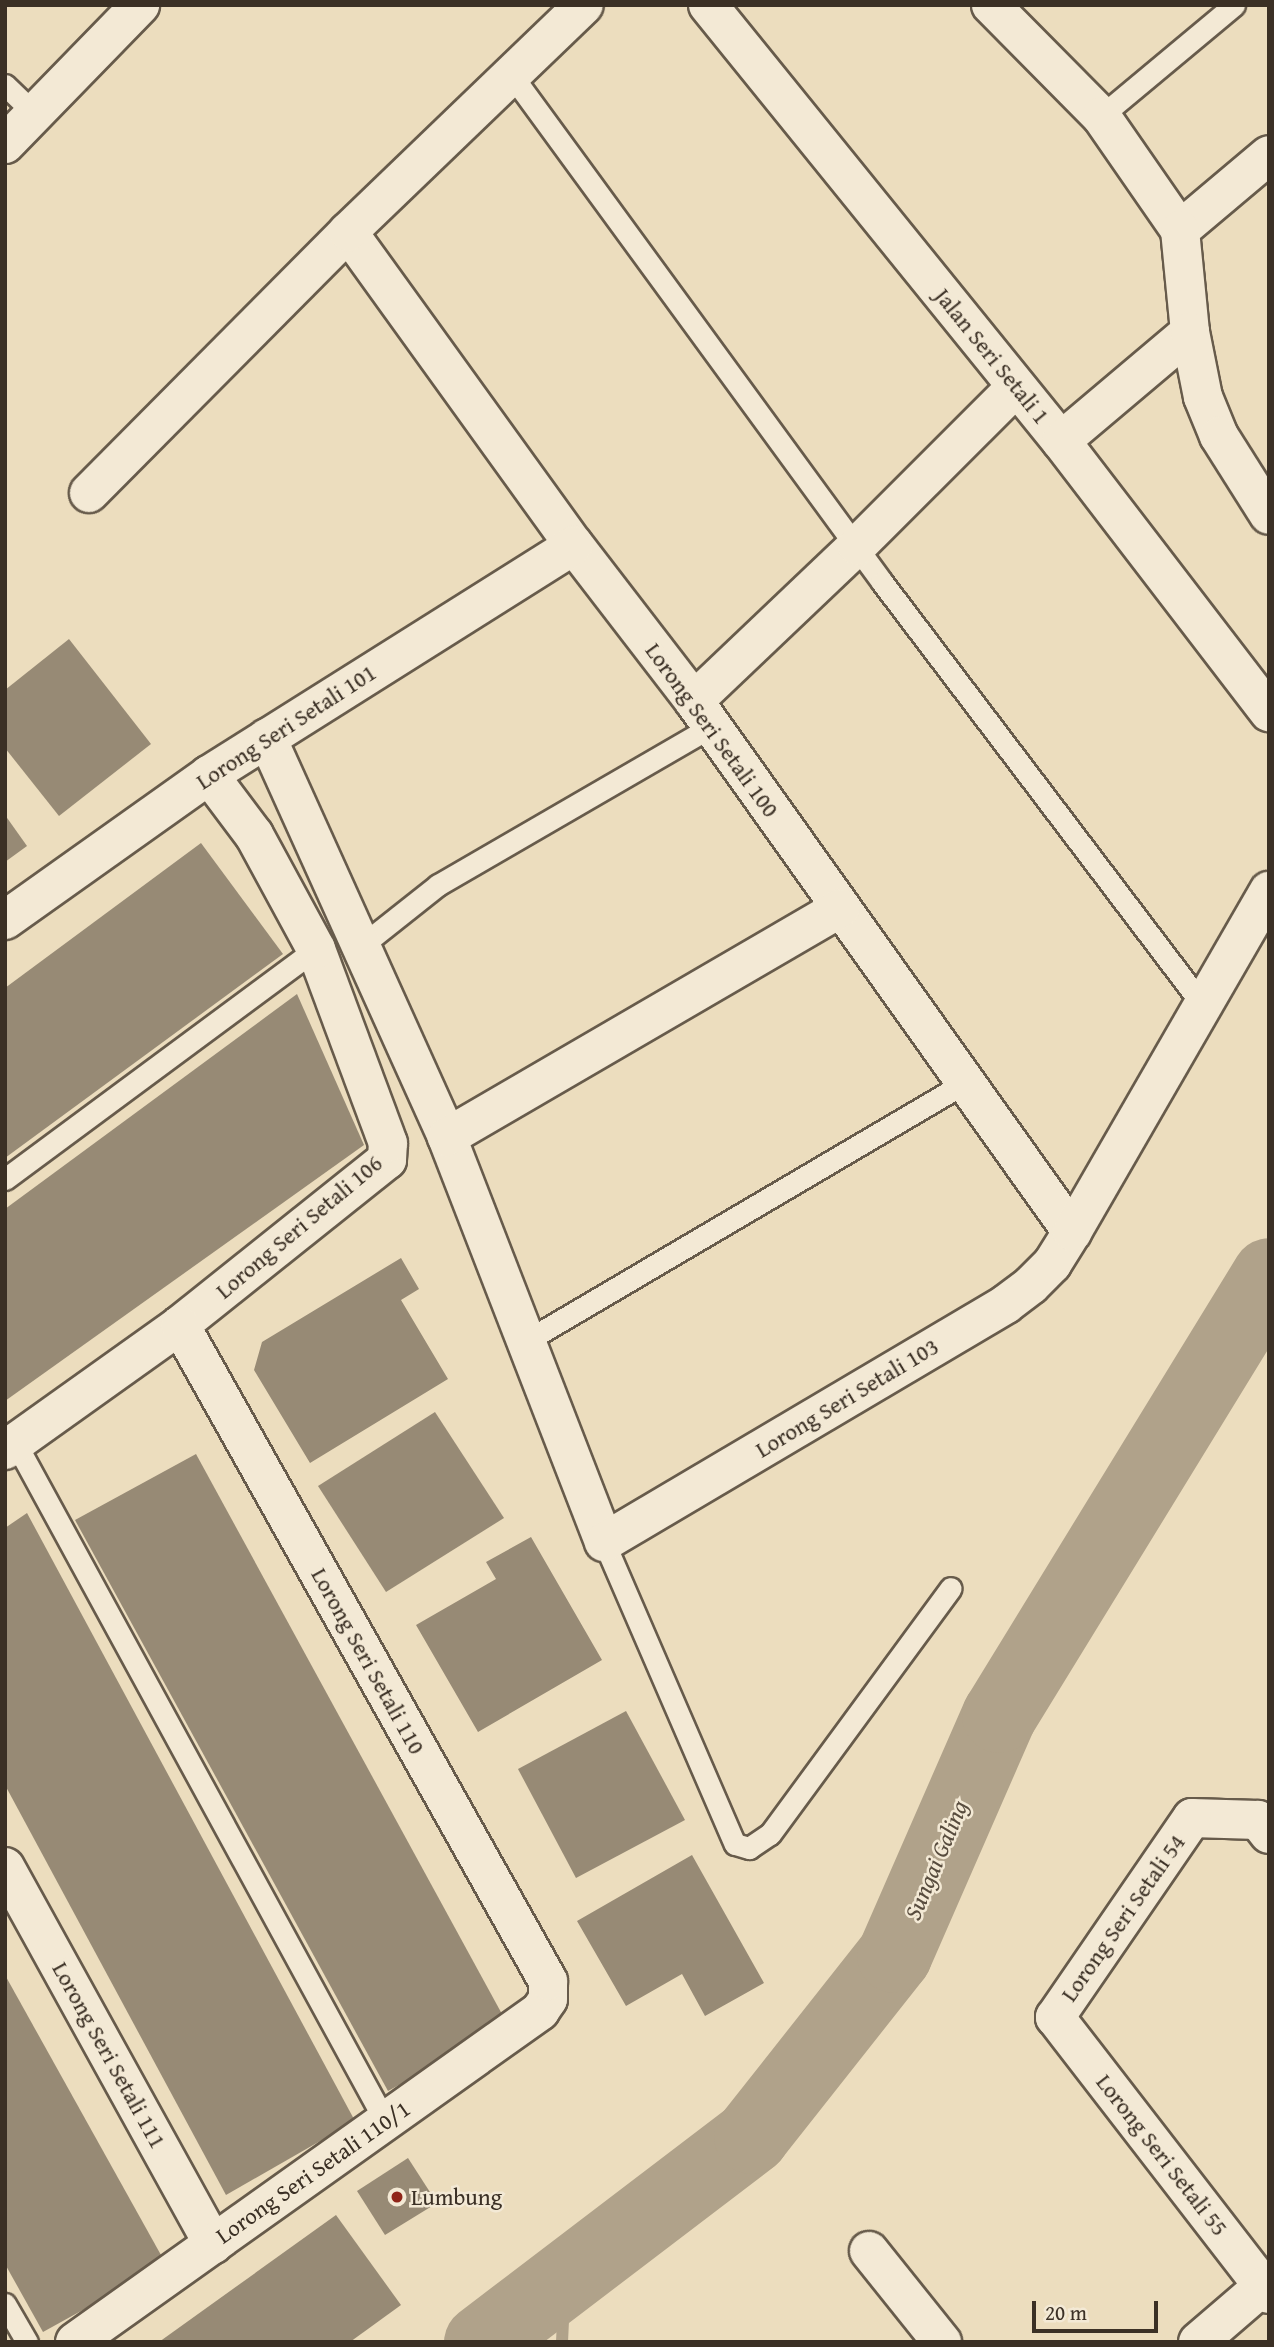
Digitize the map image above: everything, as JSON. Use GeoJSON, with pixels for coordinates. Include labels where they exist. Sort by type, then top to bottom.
{"type":"FeatureCollection","features":[{"type":"Feature","properties":{"kind":"street"},"geometry":{"type":"LineString","coordinates":[[5,144],[140,5]]}},
{"type":"Feature","properties":{"kind":"street"},"geometry":{"type":"LineString","coordinates":[[89,493],[348,232],[513,77],[584,5]]}},
{"type":"Feature","properties":{"kind":"street","name":"Jalan Seri Setali 1"},"geometry":{"type":"LineString","coordinates":[[708,5],[1061,441],[1269,712]]}},
{"type":"Feature","properties":{"kind":"street"},"geometry":{"type":"LineString","coordinates":[[991,5],[1101,116],[1180,230],[1190,332],[1203,397],[1219,436],[1269,515]]}},
{"type":"Feature","properties":{"kind":"street"},"geometry":{"type":"LineString","coordinates":[[1180,230],[1269,155]]}},
{"type":"Feature","properties":{"kind":"street","name":"Lorong Seri Setali 100"},"geometry":{"type":"LineString","coordinates":[[348,232],[574,545],[702,714],[1072,1232]]}},
{"type":"Feature","properties":{"kind":"street"},"geometry":{"type":"LineString","coordinates":[[1061,441],[1190,332]]}},
{"type":"Feature","properties":{"kind":"street"},"geometry":{"type":"LineString","coordinates":[[702,714],[857,546],[1016,387]]}},
{"type":"Feature","properties":{"kind":"street","name":"Lorong Seri Setali 101"},"geometry":{"type":"LineString","coordinates":[[5,920],[209,775],[574,545]]}},
{"type":"Feature","properties":{"kind":"street"},"geometry":{"type":"LineString","coordinates":[[267,738],[447,1137],[604,1542]]}},
{"type":"Feature","properties":{"kind":"street","name":"Lorong Seri Setali 106"},"geometry":{"type":"LineString","coordinates":[[10,1446],[180,1325],[387,1160],[388,1143],[316,949],[254,835],[209,775]]}},
{"type":"Feature","properties":{"kind":"street","name":"Lorong Seri Setali 103"},"geometry":{"type":"LineString","coordinates":[[604,1542],[1006,1304],[1052,1264],[1269,891]]}},
{"type":"Feature","properties":{"kind":"street"},"geometry":{"type":"LineString","coordinates":[[447,1137],[840,908]]}},
{"type":"Feature","properties":{"kind":"street","name":"Lorong Seri Setali 110"},"geometry":{"type":"LineString","coordinates":[[180,1325],[548,1981],[548,2000]]}},
{"type":"Feature","properties":{"kind":"street","name":"Lorong Seri Setali 54"},"geometry":{"type":"LineString","coordinates":[[1055,2017],[1192,1818],[1258,1820],[1269,1833]]}},
{"type":"Feature","properties":{"kind":"street","name":"Lorong Seri Setali 111"},"geometry":{"type":"LineString","coordinates":[[5,1867],[213,2244]]}},
{"type":"Feature","properties":{"kind":"street","name":"Lorong Seri Setali 110/1"},"geometry":{"type":"LineString","coordinates":[[75,2342],[540,2011],[548,2000]]}},
{"type":"Feature","properties":{"kind":"street","name":"Lorong Seri Setali 55"},"geometry":{"type":"LineString","coordinates":[[1055,2017],[1266,2290]]}},
{"type":"Feature","properties":{"kind":"street"},"geometry":{"type":"LineString","coordinates":[[869,2250],[943,2342]]}},
{"type":"Feature","properties":{"kind":"street"},"geometry":{"type":"LineString","coordinates":[[1198,2342],[1266,2290]]}},
{"type":"Feature","properties":{"kind":"lane"},"geometry":{"type":"LineString","coordinates":[[1101,116],[1234,5]]}},
{"type":"Feature","properties":{"kind":"lane"},"geometry":{"type":"LineString","coordinates":[[513,77],[857,546],[1202,1004]]}},
{"type":"Feature","properties":{"kind":"lane"},"geometry":{"type":"LineString","coordinates":[[5,85],[34,113]]}},
{"type":"Feature","properties":{"kind":"lane"},"geometry":{"type":"LineString","coordinates":[[361,946],[438,885],[702,714]]}},
{"type":"Feature","properties":{"kind":"lane"},"geometry":{"type":"LineString","coordinates":[[5,1179],[316,949]]}},
{"type":"Feature","properties":{"kind":"lane"},"geometry":{"type":"LineString","coordinates":[[526,1340],[966,1082]]}},
{"type":"Feature","properties":{"kind":"lane"},"geometry":{"type":"LineString","coordinates":[[10,1446],[385,2121]]}},
{"type":"Feature","properties":{"kind":"lane"},"geometry":{"type":"LineString","coordinates":[[604,1542],[735,1844],[749,1848],[771,1834],[951,1588]]}},
{"type":"Feature","properties":{"kind":"lane"},"geometry":{"type":"LineString","coordinates":[[5,2304],[27,2342]]}},
{"type":"Feature","properties":{"kind":"building"},"geometry":{"type":"Polygon","coordinates":[[[69,639],[151,744],[59,816],[5,748],[5,690],[69,639]]]}},
{"type":"Feature","properties":{"kind":"building"},"geometry":{"type":"Polygon","coordinates":[[[5,815],[27,846],[5,862],[5,815]]]}},
{"type":"Feature","properties":{"kind":"building"},"geometry":{"type":"Polygon","coordinates":[[[201,843],[283,954],[5,1158],[5,988],[201,843]]]}},
{"type":"Feature","properties":{"kind":"building"},"geometry":{"type":"Polygon","coordinates":[[[297,994],[364,1145],[5,1401],[5,1209],[297,994]]]}},
{"type":"Feature","properties":{"kind":"building"},"geometry":{"type":"Polygon","coordinates":[[[401,1258],[419,1289],[401,1300],[448,1379],[310,1463],[254,1370],[262,1342],[401,1258]]]}},
{"type":"Feature","properties":{"kind":"building"},"geometry":{"type":"Polygon","coordinates":[[[435,1412],[504,1518],[386,1592],[318,1486],[435,1412]]]}},
{"type":"Feature","properties":{"kind":"building"},"geometry":{"type":"Polygon","coordinates":[[[196,1454],[508,2025],[388,2091],[75,1520],[196,1454]]]}},
{"type":"Feature","properties":{"kind":"building"},"geometry":{"type":"Polygon","coordinates":[[[27,1513],[355,2121],[226,2195],[5,1785],[5,1528],[27,1513]]]}},
{"type":"Feature","properties":{"kind":"building"},"geometry":{"type":"Polygon","coordinates":[[[531,1537],[602,1660],[478,1732],[416,1625],[496,1579],[486,1562],[531,1537]]]}},
{"type":"Feature","properties":{"kind":"building"},"geometry":{"type":"Polygon","coordinates":[[[626,1711],[685,1820],[576,1878],[518,1769],[626,1711]]]}},
{"type":"Feature","properties":{"kind":"building"},"geometry":{"type":"Polygon","coordinates":[[[692,1855],[764,1983],[705,2016],[682,1974],[626,2006],[577,1921],[692,1855]]]}},
{"type":"Feature","properties":{"kind":"building"},"geometry":{"type":"Polygon","coordinates":[[[5,1975],[166,2264],[43,2332],[5,2264],[5,1975]]]}},
{"type":"Feature","properties":{"kind":"building","name":"Lumbung"},"geometry":{"type":"Polygon","coordinates":[[[408,2158],[437,2203],[385,2235],[357,2191],[408,2158]]]}},
{"type":"Feature","properties":{"kind":"building"},"geometry":{"type":"Polygon","coordinates":[[[336,2215],[401,2305],[350,2342],[159,2342],[336,2215]]]}},
{"type":"Feature","properties":{"kind":"waterway","name":"Sungai Galing"},"geometry":{"type":"LineString","coordinates":[[481,2342],[751,2136],[894,1955],[999,1715],[1269,1275]]}},
{"type":"Feature","properties":{"kind":"waterway"},"geometry":{"type":"LineString","coordinates":[[562,2342],[565,2278]]}},
{"type":"Feature","properties":{"kind":"place","name":"Lumbung"},"geometry":{"type":"Point","coordinates":[397,2197]}}]}
